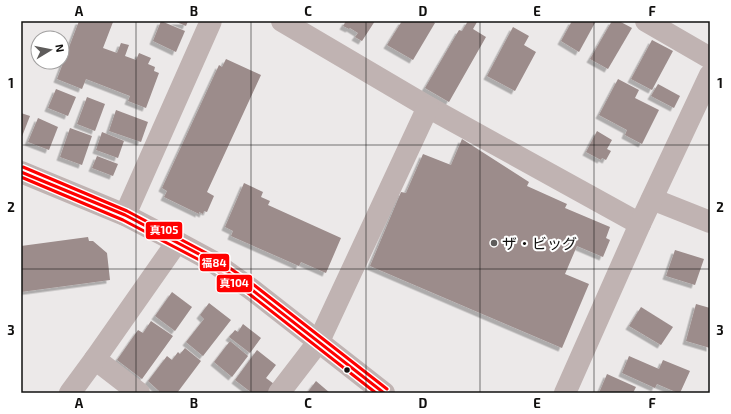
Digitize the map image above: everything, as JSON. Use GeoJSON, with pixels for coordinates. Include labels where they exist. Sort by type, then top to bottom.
{"type":"FeatureCollection","features":[{"type":"Feature","properties":{"kind":"street"},"geometry":{"type":"LineString","coordinates":[[125,215],[211,21]]}},
{"type":"Feature","properties":{"kind":"street"},"geometry":{"type":"LineString","coordinates":[[282,21],[428,107],[640,224]]}},
{"type":"Feature","properties":{"kind":"street"},"geometry":{"type":"LineString","coordinates":[[646,21],[710,58]]}},
{"type":"Feature","properties":{"kind":"street"},"geometry":{"type":"LineString","coordinates":[[565,393],[640,224],[710,75]]}},
{"type":"Feature","properties":{"kind":"street"},"geometry":{"type":"LineString","coordinates":[[279,393],[319,341],[428,107]]}},
{"type":"Feature","properties":{"kind":"street"},"geometry":{"type":"LineString","coordinates":[[21,172],[125,215],[212,261],[319,341],[384,393]]}},
{"type":"Feature","properties":{"kind":"street"},"geometry":{"type":"LineString","coordinates":[[652,200],[710,222]]}},
{"type":"Feature","properties":{"kind":"street"},"geometry":{"type":"LineString","coordinates":[[70,393],[177,242]]}},
{"type":"Feature","properties":{"kind":"street"},"geometry":{"type":"LineString","coordinates":[[95,359],[139,393]]}},
{"type":"Feature","properties":{"kind":"building"},"geometry":{"type":"Polygon","coordinates":[[[79,21],[113,22],[103,48],[117,53],[121,43],[129,45],[125,56],[136,60],[139,53],[151,58],[148,64],[155,67],[154,71],[159,73],[146,108],[128,101],[130,96],[86,79],[82,89],[57,79],[60,70],[70,70],[70,45],[79,21]]]}},
{"type":"Feature","properties":{"kind":"building"},"geometry":{"type":"Polygon","coordinates":[[[161,21],[185,31],[176,52],[153,41],[161,21]]]}},
{"type":"Feature","properties":{"kind":"building"},"geometry":{"type":"Polygon","coordinates":[[[174,21],[188,21],[186,26],[174,21]]]}},
{"type":"Feature","properties":{"kind":"building"},"geometry":{"type":"Polygon","coordinates":[[[346,21],[375,21],[362,41],[355,37],[358,33],[343,26],[346,21]]]}},
{"type":"Feature","properties":{"kind":"building"},"geometry":{"type":"Polygon","coordinates":[[[402,21],[432,21],[435,23],[413,60],[387,45],[402,21]]]}},
{"type":"Feature","properties":{"kind":"building"},"geometry":{"type":"Polygon","coordinates":[[[468,21],[476,21],[477,22],[473,29],[486,37],[449,102],[425,88],[459,30],[462,31],[468,21]]]}},
{"type":"Feature","properties":{"kind":"building"},"geometry":{"type":"Polygon","coordinates":[[[572,21],[596,21],[579,52],[561,41],[572,21]]]}},
{"type":"Feature","properties":{"kind":"building"},"geometry":{"type":"Polygon","coordinates":[[[612,21],[619,21],[632,28],[608,69],[590,59],[612,21]]]}},
{"type":"Feature","properties":{"kind":"building"},"geometry":{"type":"Polygon","coordinates":[[[513,27],[529,36],[524,45],[536,52],[515,91],[487,76],[513,27]]]}},
{"type":"Feature","properties":{"kind":"building"},"geometry":{"type":"Polygon","coordinates":[[[652,40],[673,51],[652,90],[631,79],[652,40]]]}},
{"type":"Feature","properties":{"kind":"building"},"geometry":{"type":"Polygon","coordinates":[[[226,59],[261,75],[207,192],[214,196],[207,212],[204,211],[203,214],[199,212],[199,214],[164,197],[167,191],[162,188],[219,65],[222,67],[226,59]]]}},
{"type":"Feature","properties":{"kind":"building"},"geometry":{"type":"Polygon","coordinates":[[[618,79],[639,90],[635,98],[659,110],[642,144],[625,135],[627,130],[599,115],[618,79]]]}},
{"type":"Feature","properties":{"kind":"building"},"geometry":{"type":"Polygon","coordinates":[[[658,84],[680,96],[674,108],[651,96],[658,84]]]}},
{"type":"Feature","properties":{"kind":"building"},"geometry":{"type":"Polygon","coordinates":[[[56,89],[76,97],[68,116],[48,108],[56,89]]]}},
{"type":"Feature","properties":{"kind":"building"},"geometry":{"type":"Polygon","coordinates":[[[87,97],[105,104],[95,131],[77,124],[87,97]]]}},
{"type":"Feature","properties":{"kind":"building"},"geometry":{"type":"Polygon","coordinates":[[[116,110],[148,122],[141,142],[109,131],[116,110]]]}},
{"type":"Feature","properties":{"kind":"building"},"geometry":{"type":"Polygon","coordinates":[[[21,113],[30,116],[21,139],[21,113]]]}},
{"type":"Feature","properties":{"kind":"building"},"geometry":{"type":"Polygon","coordinates":[[[38,118],[58,127],[49,150],[28,142],[38,118]]]}},
{"type":"Feature","properties":{"kind":"building"},"geometry":{"type":"Polygon","coordinates":[[[70,128],[92,136],[82,165],[60,157],[70,128]]]}},
{"type":"Feature","properties":{"kind":"building"},"geometry":{"type":"Polygon","coordinates":[[[597,131],[612,140],[607,149],[611,151],[606,160],[602,158],[601,160],[586,152],[597,131]]]}},
{"type":"Feature","properties":{"kind":"building"},"geometry":{"type":"Polygon","coordinates":[[[102,132],[124,141],[118,158],[96,150],[102,132]]]}},
{"type":"Feature","properties":{"kind":"building","name":"ザ・ビッグ"},"geometry":{"type":"Polygon","coordinates":[[[462,139],[529,182],[527,186],[567,204],[565,208],[610,227],[606,238],[610,240],[603,257],[577,246],[565,274],[589,284],[562,348],[370,266],[401,192],[406,193],[423,154],[451,165],[462,139]]]}},
{"type":"Feature","properties":{"kind":"building"},"geometry":{"type":"Polygon","coordinates":[[[97,156],[118,164],[113,176],[92,168],[97,156]]]}},
{"type":"Feature","properties":{"kind":"building"},"geometry":{"type":"Polygon","coordinates":[[[244,183],[263,192],[261,197],[270,201],[268,205],[341,238],[326,273],[301,262],[299,266],[231,236],[233,231],[225,227],[244,183]]]}},
{"type":"Feature","properties":{"kind":"building"},"geometry":{"type":"Polygon","coordinates":[[[88,237],[89,241],[93,241],[107,253],[110,280],[21,292],[21,246],[88,237]]]}},
{"type":"Feature","properties":{"kind":"building"},"geometry":{"type":"Polygon","coordinates":[[[675,250],[704,259],[695,285],[666,276],[675,250]]]}},
{"type":"Feature","properties":{"kind":"building"},"geometry":{"type":"Polygon","coordinates":[[[172,292],[192,307],[175,331],[155,316],[172,292]]]}},
{"type":"Feature","properties":{"kind":"building"},"geometry":{"type":"Polygon","coordinates":[[[209,303],[231,320],[203,356],[186,342],[204,319],[200,315],[209,303]]]}},
{"type":"Feature","properties":{"kind":"building"},"geometry":{"type":"Polygon","coordinates":[[[696,304],[710,308],[710,348],[686,341],[696,304]]]}},
{"type":"Feature","properties":{"kind":"building"},"geometry":{"type":"Polygon","coordinates":[[[641,307],[673,327],[661,345],[629,326],[641,307]]]}},
{"type":"Feature","properties":{"kind":"building"},"geometry":{"type":"Polygon","coordinates":[[[151,321],[173,336],[142,379],[117,360],[138,330],[143,333],[151,321]]]}},
{"type":"Feature","properties":{"kind":"building"},"geometry":{"type":"Polygon","coordinates":[[[243,324],[261,338],[250,353],[229,337],[235,330],[238,332],[243,324]]]}},
{"type":"Feature","properties":{"kind":"building"},"geometry":{"type":"Polygon","coordinates":[[[230,341],[248,356],[232,377],[214,362],[230,341]]]}},
{"type":"Feature","properties":{"kind":"building"},"geometry":{"type":"Polygon","coordinates":[[[185,348],[201,361],[177,393],[158,393],[159,391],[148,381],[167,356],[172,360],[178,352],[180,354],[185,348]]]}},
{"type":"Feature","properties":{"kind":"building"},"geometry":{"type":"Polygon","coordinates":[[[257,350],[276,365],[266,378],[274,384],[267,393],[252,393],[235,380],[257,350]]]}},
{"type":"Feature","properties":{"kind":"building"},"geometry":{"type":"Polygon","coordinates":[[[629,356],[659,369],[663,360],[690,371],[680,393],[657,384],[655,388],[622,373],[629,356]]]}},
{"type":"Feature","properties":{"kind":"building"},"geometry":{"type":"Polygon","coordinates":[[[607,374],[636,387],[633,393],[599,393],[607,374]]]}},
{"type":"Feature","properties":{"kind":"building"},"geometry":{"type":"Polygon","coordinates":[[[316,381],[330,393],[307,393],[316,381]]]}},
{"type":"Feature","properties":{"kind":"transit line","name":"真105"},"geometry":{"type":"LineString","coordinates":[[23,167],[127,211],[214,257],[254,285],[387,389]]}},
{"type":"Feature","properties":{"kind":"transit line","name":"福84"},"geometry":{"type":"LineString","coordinates":[[21,172],[125,215],[212,261],[251,289],[384,393]]}},
{"type":"Feature","properties":{"kind":"transit line","name":"真104"},"geometry":{"type":"LineString","coordinates":[[21,177],[123,220],[209,265],[248,293],[376,393]]}},
{"type":"Feature","properties":{"kind":"place","name":"ザ・ビッグ"},"geometry":{"type":"Point","coordinates":[494,243]}}]}
